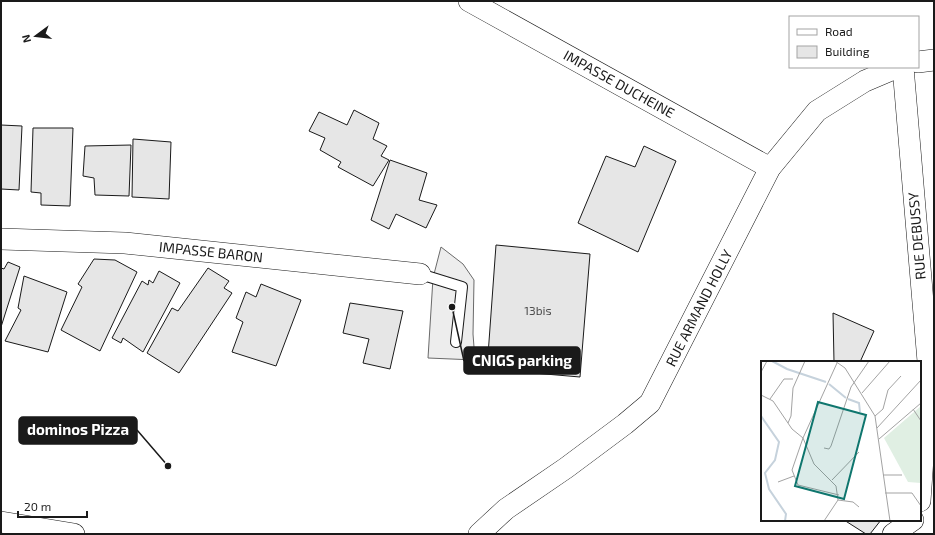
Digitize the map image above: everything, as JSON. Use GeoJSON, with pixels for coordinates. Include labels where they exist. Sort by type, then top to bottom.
{"type":"FeatureCollection","features":[{"type":"Feature","properties":{"kind":"street","name":"IMPASSE DUCHEINE"},"geometry":{"type":"LineString","coordinates":[[469,1],[770,168]]}},
{"type":"Feature","properties":{"kind":"street"},"geometry":{"type":"LineString","coordinates":[[919,62],[934,60]]}},
{"type":"Feature","properties":{"kind":"street","name":"RUE ARMAND HOLLY"},"geometry":{"type":"LineString","coordinates":[[479,534],[506,510],[566,468],[625,424],[650,403],[770,168],[817,111],[865,81],[896,68]]}},
{"type":"Feature","properties":{"kind":"street","name":"RUE DEBUSSY"},"geometry":{"type":"LineString","coordinates":[[903,68],[929,373],[921,487]]}},
{"type":"Feature","properties":{"kind":"street","name":"IMPASSE BARON"},"geometry":{"type":"LineString","coordinates":[[1,240],[125,243],[420,274]]}},
{"type":"Feature","properties":{"kind":"street"},"geometry":{"type":"LineString","coordinates":[[893,534],[912,521]]}},
{"type":"Feature","properties":{"kind":"street"},"geometry":{"type":"LineString","coordinates":[[1,522],[74,534]]}},
{"type":"Feature","properties":{"kind":"lane"},"geometry":{"type":"LineString","coordinates":[[420,274],[462,287],[456,342]]}},
{"type":"Feature","properties":{"kind":"shaded area"},"geometry":{"type":"Polygon","coordinates":[[[441,247],[463,264],[474,280],[473,334],[475,360],[428,358],[433,278],[441,247]]]}},
{"type":"Feature","properties":{"kind":"building"},"geometry":{"type":"Polygon","coordinates":[[[354,110],[379,123],[373,139],[387,146],[381,156],[389,160],[373,186],[338,167],[341,162],[320,150],[325,138],[309,131],[319,112],[347,125],[354,110]]]}},
{"type":"Feature","properties":{"kind":"building"},"geometry":{"type":"Polygon","coordinates":[[[1,125],[22,126],[19,190],[1,189],[1,125]]]}},
{"type":"Feature","properties":{"kind":"building"},"geometry":{"type":"Polygon","coordinates":[[[33,128],[73,128],[70,206],[41,205],[41,193],[31,192],[33,128]]]}},
{"type":"Feature","properties":{"kind":"building"},"geometry":{"type":"Polygon","coordinates":[[[133,139],[171,142],[169,199],[132,197],[133,139]]]}},
{"type":"Feature","properties":{"kind":"building"},"geometry":{"type":"Polygon","coordinates":[[[131,145],[129,196],[95,195],[94,178],[83,176],[85,146],[131,145]]]}},
{"type":"Feature","properties":{"kind":"building"},"geometry":{"type":"Polygon","coordinates":[[[644,146],[676,161],[638,252],[578,223],[606,156],[635,167],[644,146]]]}},
{"type":"Feature","properties":{"kind":"building"},"geometry":{"type":"Polygon","coordinates":[[[390,160],[427,173],[419,200],[437,205],[426,228],[396,214],[389,229],[371,220],[390,160]]]}},
{"type":"Feature","properties":{"kind":"building"},"geometry":{"type":"Polygon","coordinates":[[[496,245],[590,254],[580,377],[487,369],[496,245]]]}},
{"type":"Feature","properties":{"kind":"building"},"geometry":{"type":"Polygon","coordinates":[[[94,259],[115,260],[137,272],[100,351],[61,330],[82,287],[78,284],[94,259]]]}},
{"type":"Feature","properties":{"kind":"building"},"geometry":{"type":"Polygon","coordinates":[[[8,262],[20,267],[1,327],[1,268],[4,269],[8,262]]]}},
{"type":"Feature","properties":{"kind":"building"},"geometry":{"type":"Polygon","coordinates":[[[208,268],[229,281],[224,288],[232,293],[179,373],[147,353],[172,308],[178,311],[208,268]]]}},
{"type":"Feature","properties":{"kind":"building"},"geometry":{"type":"Polygon","coordinates":[[[159,271],[180,283],[143,352],[123,338],[121,343],[112,338],[142,281],[148,285],[149,280],[153,283],[159,271]]]}},
{"type":"Feature","properties":{"kind":"building"},"geometry":{"type":"Polygon","coordinates":[[[24,276],[67,292],[48,352],[5,341],[21,310],[18,308],[24,276]]]}},
{"type":"Feature","properties":{"kind":"building"},"geometry":{"type":"Polygon","coordinates":[[[261,284],[301,300],[276,366],[232,352],[243,322],[236,318],[246,292],[256,297],[261,284]]]}},
{"type":"Feature","properties":{"kind":"building"},"geometry":{"type":"Polygon","coordinates":[[[350,303],[403,311],[390,369],[363,363],[369,339],[343,333],[350,303]]]}},
{"type":"Feature","properties":{"kind":"building"},"geometry":{"type":"Polygon","coordinates":[[[833,313],[874,331],[860,361],[834,361],[833,313]]]}},
{"type":"Feature","properties":{"kind":"building"},"geometry":{"type":"Polygon","coordinates":[[[846,521],[880,521],[870,534],[866,534],[846,521]]]}},
{"type":"Feature","properties":{"kind":"place","name":"CNIGS parking"},"geometry":{"type":"Point","coordinates":[452,307]}},
{"type":"Feature","properties":{"kind":"place","name":"dominos Pizza"},"geometry":{"type":"Point","coordinates":[168,466]}}]}
